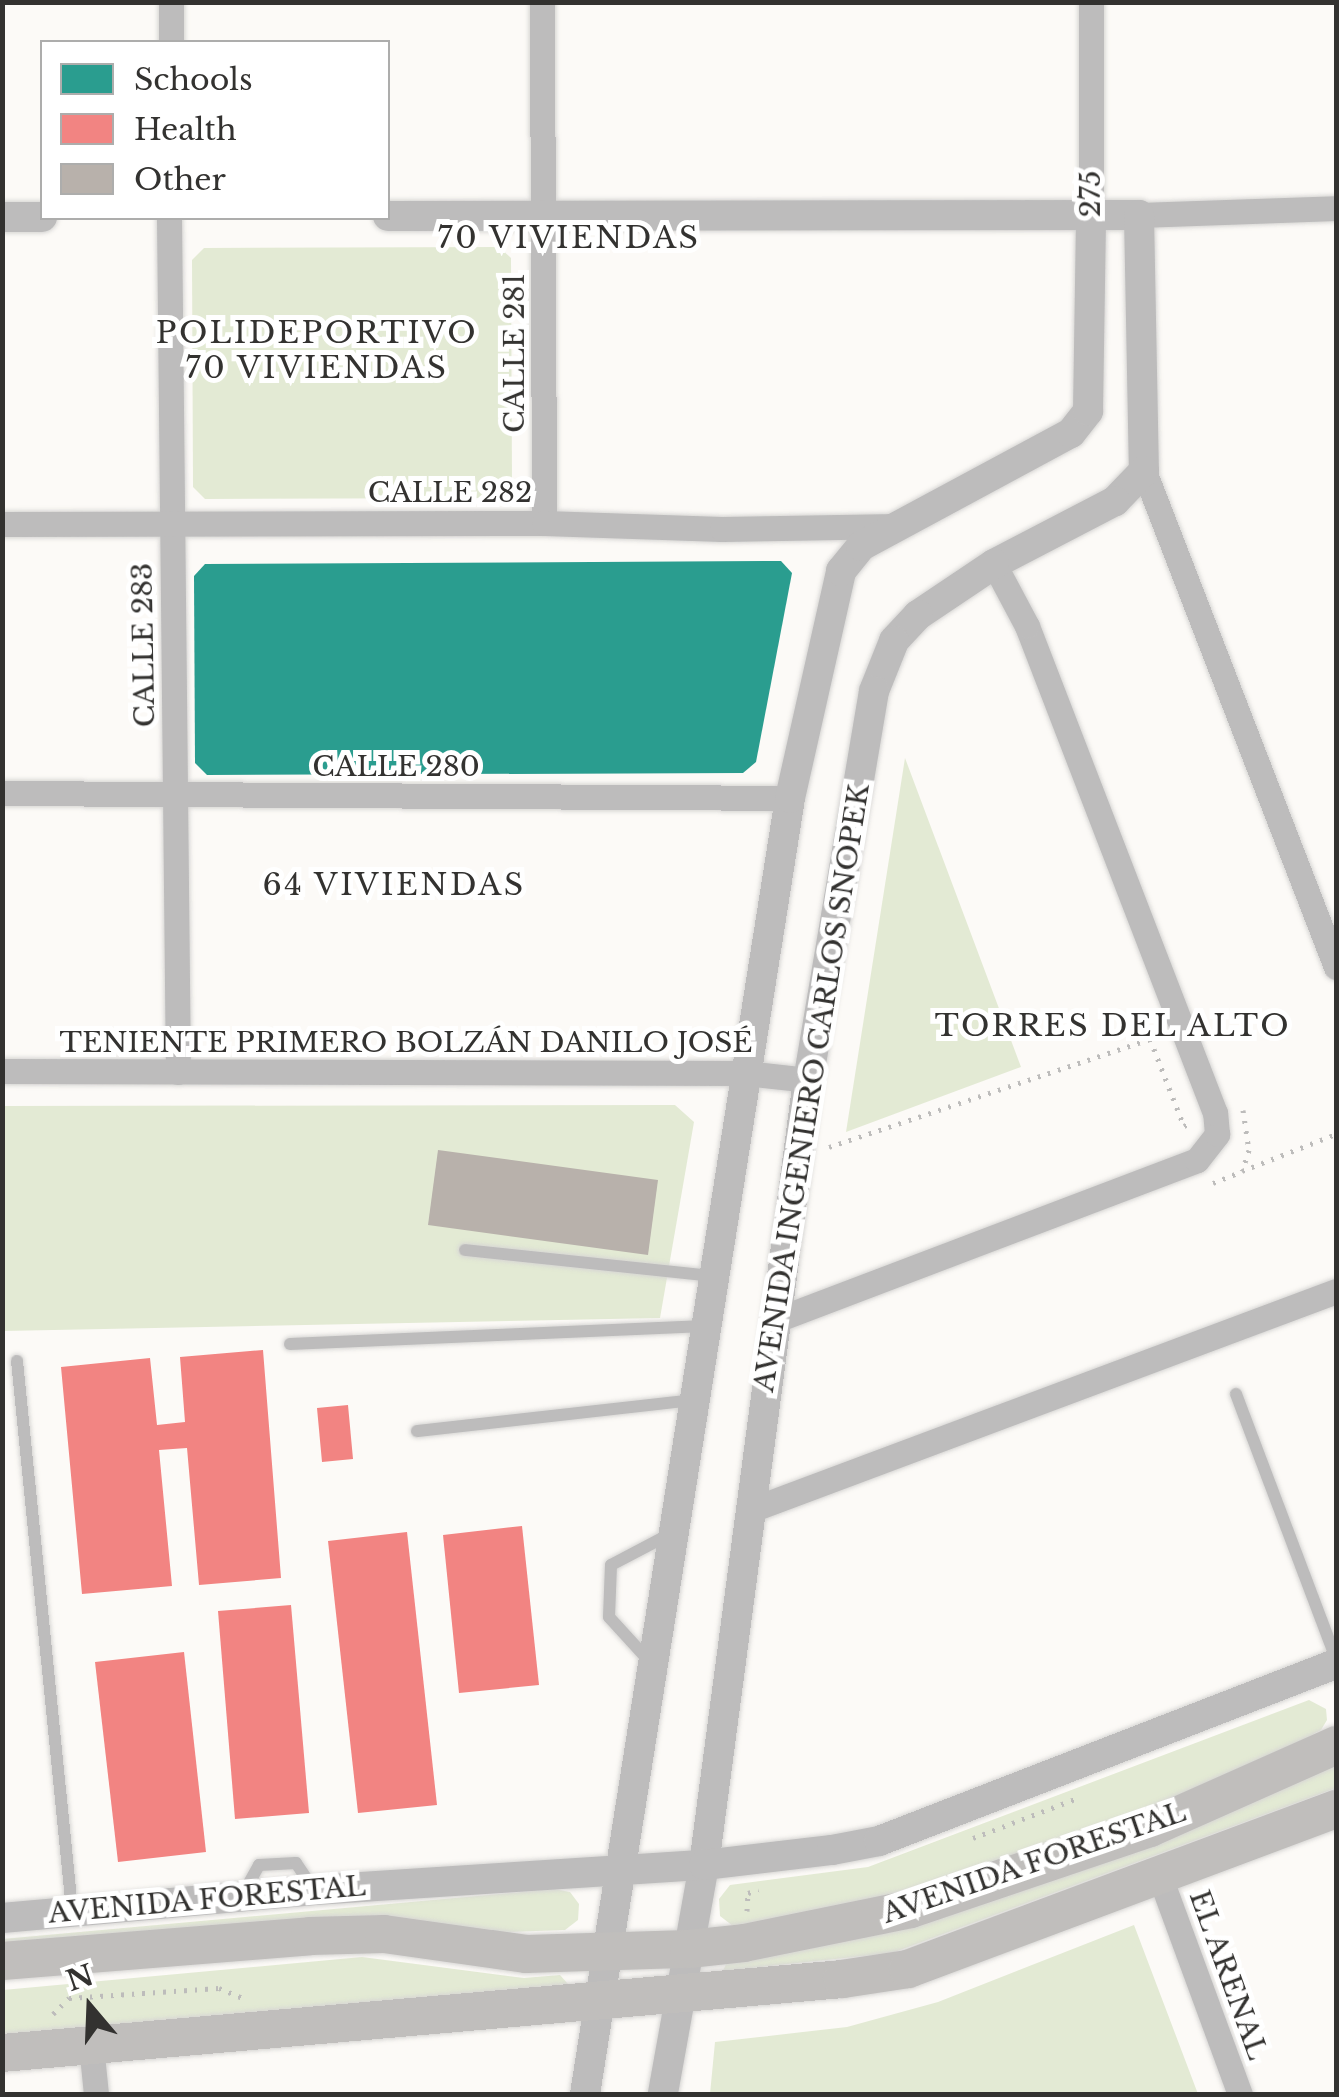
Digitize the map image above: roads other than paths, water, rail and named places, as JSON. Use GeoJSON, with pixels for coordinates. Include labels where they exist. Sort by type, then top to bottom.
{"type":"FeatureCollection","features":[{"type":"Feature","properties":{"kind":"main road","name":"AVENIDA FORESTAL"},"geometry":{"type":"LineString","coordinates":[[2,1961],[384,1934],[526,1954],[689,1949],[911,1910],[1150,1828],[1336,1745]]}},
{"type":"Feature","properties":{"kind":"main road","name":"AVENIDA FORESTAL"},"geometry":{"type":"LineString","coordinates":[[2,2053],[908,1969],[1336,1809]]}},
{"type":"Feature","properties":{"kind":"street"},"geometry":{"type":"LineString","coordinates":[[171,2],[171,40]]}},
{"type":"Feature","properties":{"kind":"street","name":"CALLE 281"},"geometry":{"type":"LineString","coordinates":[[542,2],[544,523]]}},
{"type":"Feature","properties":{"kind":"street","name":"275"},"geometry":{"type":"LineString","coordinates":[[898,526],[1071,433],[1088,412],[1091,2]]}},
{"type":"Feature","properties":{"kind":"street"},"geometry":{"type":"LineString","coordinates":[[390,216],[1139,215],[1336,208]]}},
{"type":"Feature","properties":{"kind":"street"},"geometry":{"type":"LineString","coordinates":[[1139,215],[1144,472],[1336,967]]}},
{"type":"Feature","properties":{"kind":"street"},"geometry":{"type":"LineString","coordinates":[[2,217],[40,217]]}},
{"type":"Feature","properties":{"kind":"street","name":"CALLE 283"},"geometry":{"type":"LineString","coordinates":[[169,220],[178,1072]]}},
{"type":"Feature","properties":{"kind":"street","name":"AVENIDA INGENIERO CARLOS SNOPEK"},"geometry":{"type":"LineString","coordinates":[[663,2094],[704,1865],[748,1510],[808,1080],[874,691],[894,641],[918,615],[994,564],[1115,502],[1144,472]]}},
{"type":"Feature","properties":{"kind":"street","name":"CALLE 282"},"geometry":{"type":"LineString","coordinates":[[2,524],[544,523],[722,529],[898,526]]}},
{"type":"Feature","properties":{"kind":"street"},"geometry":{"type":"LineString","coordinates":[[585,2094],[790,798],[841,571],[861,546],[898,526]]}},
{"type":"Feature","properties":{"kind":"street"},"geometry":{"type":"LineString","coordinates":[[776,1320],[1197,1160],[1216,1134],[1216,1113],[1027,626],[994,564]]}},
{"type":"Feature","properties":{"kind":"street","name":"CALLE 280"},"geometry":{"type":"LineString","coordinates":[[2,793],[790,798]]}},
{"type":"Feature","properties":{"kind":"street","name":"TENIENTE PRIMERO BOLZÁN DANILO JOSÉ"},"geometry":{"type":"LineString","coordinates":[[2,1072],[745,1073],[808,1080]]}},
{"type":"Feature","properties":{"kind":"street"},"geometry":{"type":"LineString","coordinates":[[748,1510],[1336,1291]]}},
{"type":"Feature","properties":{"kind":"street","name":"AVENIDA FORESTAL"},"geometry":{"type":"LineString","coordinates":[[2,1918],[315,1890],[704,1865],[879,1840],[1336,1662]]}},
{"type":"Feature","properties":{"kind":"street","name":"EL ARENAL"},"geometry":{"type":"LineString","coordinates":[[1160,1877],[1240,2094]]}},
{"type":"Feature","properties":{"kind":"street"},"geometry":{"type":"LineString","coordinates":[[91,2045],[96,2094]]}},
{"type":"Feature","properties":{"kind":"lane"},"geometry":{"type":"LineString","coordinates":[[466,1250],[712,1276]]}},
{"type":"Feature","properties":{"kind":"lane"},"geometry":{"type":"LineString","coordinates":[[290,1344],[705,1326]]}},
{"type":"Feature","properties":{"kind":"lane"},"geometry":{"type":"LineString","coordinates":[[17,1361],[72,1912]]}},
{"type":"Feature","properties":{"kind":"lane"},"geometry":{"type":"LineString","coordinates":[[1236,1394],[1336,1662]]}},
{"type":"Feature","properties":{"kind":"lane"},"geometry":{"type":"LineString","coordinates":[[417,1431],[693,1400]]}},
{"type":"Feature","properties":{"kind":"lane"},"geometry":{"type":"LineString","coordinates":[[652,1663],[609,1617],[611,1565],[672,1533]]}},
{"type":"Feature","properties":{"kind":"district","name":"70 VIVIENDAS"},"geometry":{"type":"Point","coordinates":[569,238]}},
{"type":"Feature","properties":{"kind":"district","name":"POLIDEPORTIVO 70 VIVIENDAS"},"geometry":{"type":"Point","coordinates":[317,350]}},
{"type":"Feature","properties":{"kind":"district","name":"64 VIVIENDAS"},"geometry":{"type":"Point","coordinates":[394,885]}},
{"type":"Feature","properties":{"kind":"district","name":"TORRES DEL ALTO"},"geometry":{"type":"Point","coordinates":[1113,1026]}}]}
